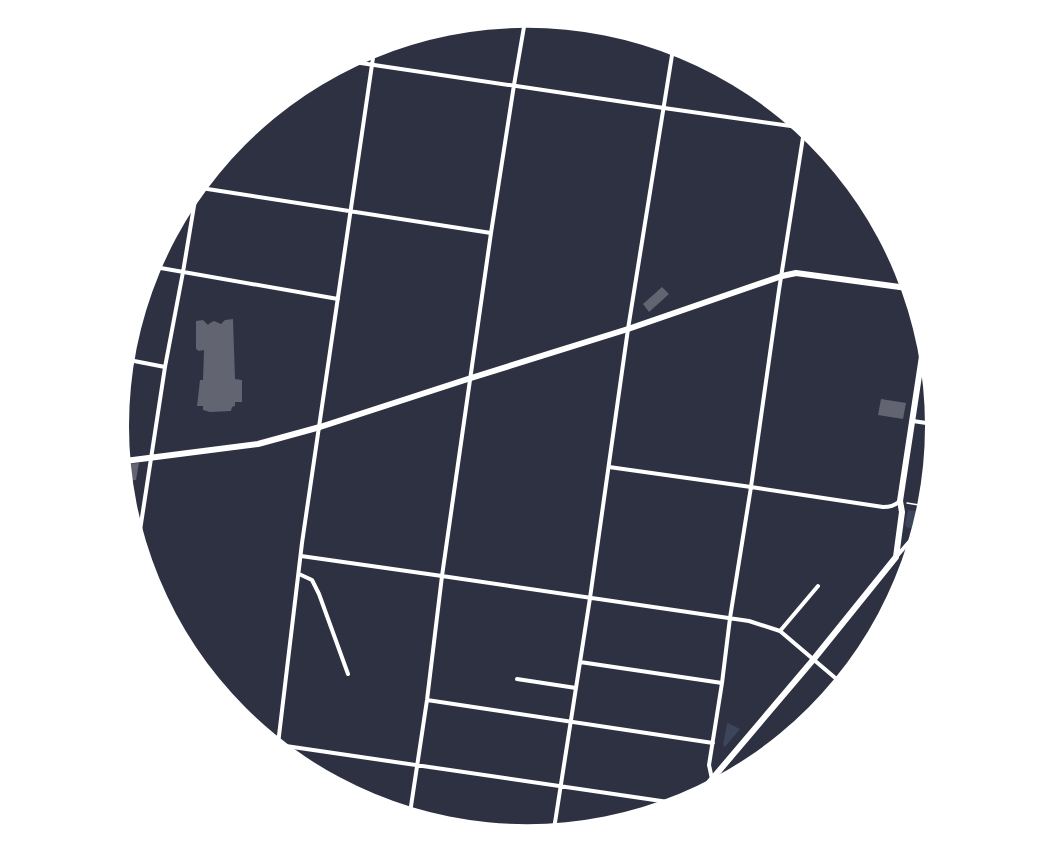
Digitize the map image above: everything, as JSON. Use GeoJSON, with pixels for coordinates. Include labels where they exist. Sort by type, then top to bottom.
{"type":"FeatureCollection","features":[{"type":"Feature","properties":{"kind":"street"},"geometry":{"type":"LineString","coordinates":[[411,807],[427,700],[442,576],[491,233],[524,28]]}},
{"type":"Feature","properties":{"kind":"street"},"geometry":{"type":"LineString","coordinates":[[555,824],[590,598],[628,330],[673,55]]}},
{"type":"Feature","properties":{"kind":"street"},"geometry":{"type":"LineString","coordinates":[[279,738],[301,556],[373,59]]}},
{"type":"Feature","properties":{"kind":"street"},"geometry":{"type":"LineString","coordinates":[[363,64],[787,125]]}},
{"type":"Feature","properties":{"kind":"street"},"geometry":{"type":"LineString","coordinates":[[714,779],[710,765],[730,618],[803,139]]}},
{"type":"Feature","properties":{"kind":"street"},"geometry":{"type":"LineString","coordinates":[[207,189],[491,233]]}},
{"type":"Feature","properties":{"kind":"street"},"geometry":{"type":"LineString","coordinates":[[141,522],[165,367],[194,209]]}},
{"type":"Feature","properties":{"kind":"street"},"geometry":{"type":"LineString","coordinates":[[162,268],[338,299]]}},
{"type":"Feature","properties":{"kind":"street"},"geometry":{"type":"LineString","coordinates":[[131,460],[258,444],[320,427],[471,378],[628,330],[782,276],[796,273],[901,287]]}},
{"type":"Feature","properties":{"kind":"street"},"geometry":{"type":"LineString","coordinates":[[135,361],[165,367]]}},
{"type":"Feature","properties":{"kind":"street"},"geometry":{"type":"LineString","coordinates":[[896,557],[902,512],[900,502],[921,363]]}},
{"type":"Feature","properties":{"kind":"street"},"geometry":{"type":"LineString","coordinates":[[912,421],[926,423]]}},
{"type":"Feature","properties":{"kind":"street"},"geometry":{"type":"LineString","coordinates":[[608,467],[883,507],[891,507],[900,502]]}},
{"type":"Feature","properties":{"kind":"street"},"geometry":{"type":"LineString","coordinates":[[717,777],[814,660],[896,557],[908,545]]}},
{"type":"Feature","properties":{"kind":"street"},"geometry":{"type":"LineString","coordinates":[[301,556],[749,621],[780,631],[836,679]]}},
{"type":"Feature","properties":{"kind":"street"},"geometry":{"type":"LineString","coordinates":[[299,574],[312,580],[319,594],[348,674]]}},
{"type":"Feature","properties":{"kind":"street"},"geometry":{"type":"LineString","coordinates":[[780,631],[818,586]]}},
{"type":"Feature","properties":{"kind":"street"},"geometry":{"type":"LineString","coordinates":[[580,662],[722,683]]}},
{"type":"Feature","properties":{"kind":"street"},"geometry":{"type":"LineString","coordinates":[[517,679],[576,688]]}},
{"type":"Feature","properties":{"kind":"street"},"geometry":{"type":"LineString","coordinates":[[427,700],[713,743]]}},
{"type":"Feature","properties":{"kind":"street"},"geometry":{"type":"LineString","coordinates":[[289,746],[661,802]]}},
{"type":"Feature","properties":{"kind":"path"},"geometry":{"type":"LineString","coordinates":[[900,502],[918,505]]}},
{"type":"Feature","properties":{"kind":"shaded area"},"geometry":{"type":"Polygon","coordinates":[[[908,510],[916,511],[912,528],[906,527],[905,524],[908,510]]]}},
{"type":"Feature","properties":{"kind":"shaded area"},"geometry":{"type":"Polygon","coordinates":[[[728,723],[740,729],[725,747],[723,745],[728,723]]]}},
{"type":"Feature","properties":{"kind":"building"},"geometry":{"type":"Polygon","coordinates":[[[662,287],[669,294],[649,312],[643,304],[662,287]]]}},
{"type":"Feature","properties":{"kind":"building"},"geometry":{"type":"Polygon","coordinates":[[[233,319],[235,379],[242,380],[242,402],[235,402],[235,406],[232,407],[231,411],[210,412],[203,410],[203,406],[197,406],[200,380],[203,380],[204,350],[199,351],[196,349],[196,321],[203,320],[208,325],[214,321],[221,324],[225,320],[233,319]]]}},
{"type":"Feature","properties":{"kind":"building"},"geometry":{"type":"Polygon","coordinates":[[[881,399],[906,403],[903,419],[878,415],[881,399]]]}},
{"type":"Feature","properties":{"kind":"building"},"geometry":{"type":"Polygon","coordinates":[[[139,463],[136,480],[132,480],[131,464],[139,463]]]}}]}
